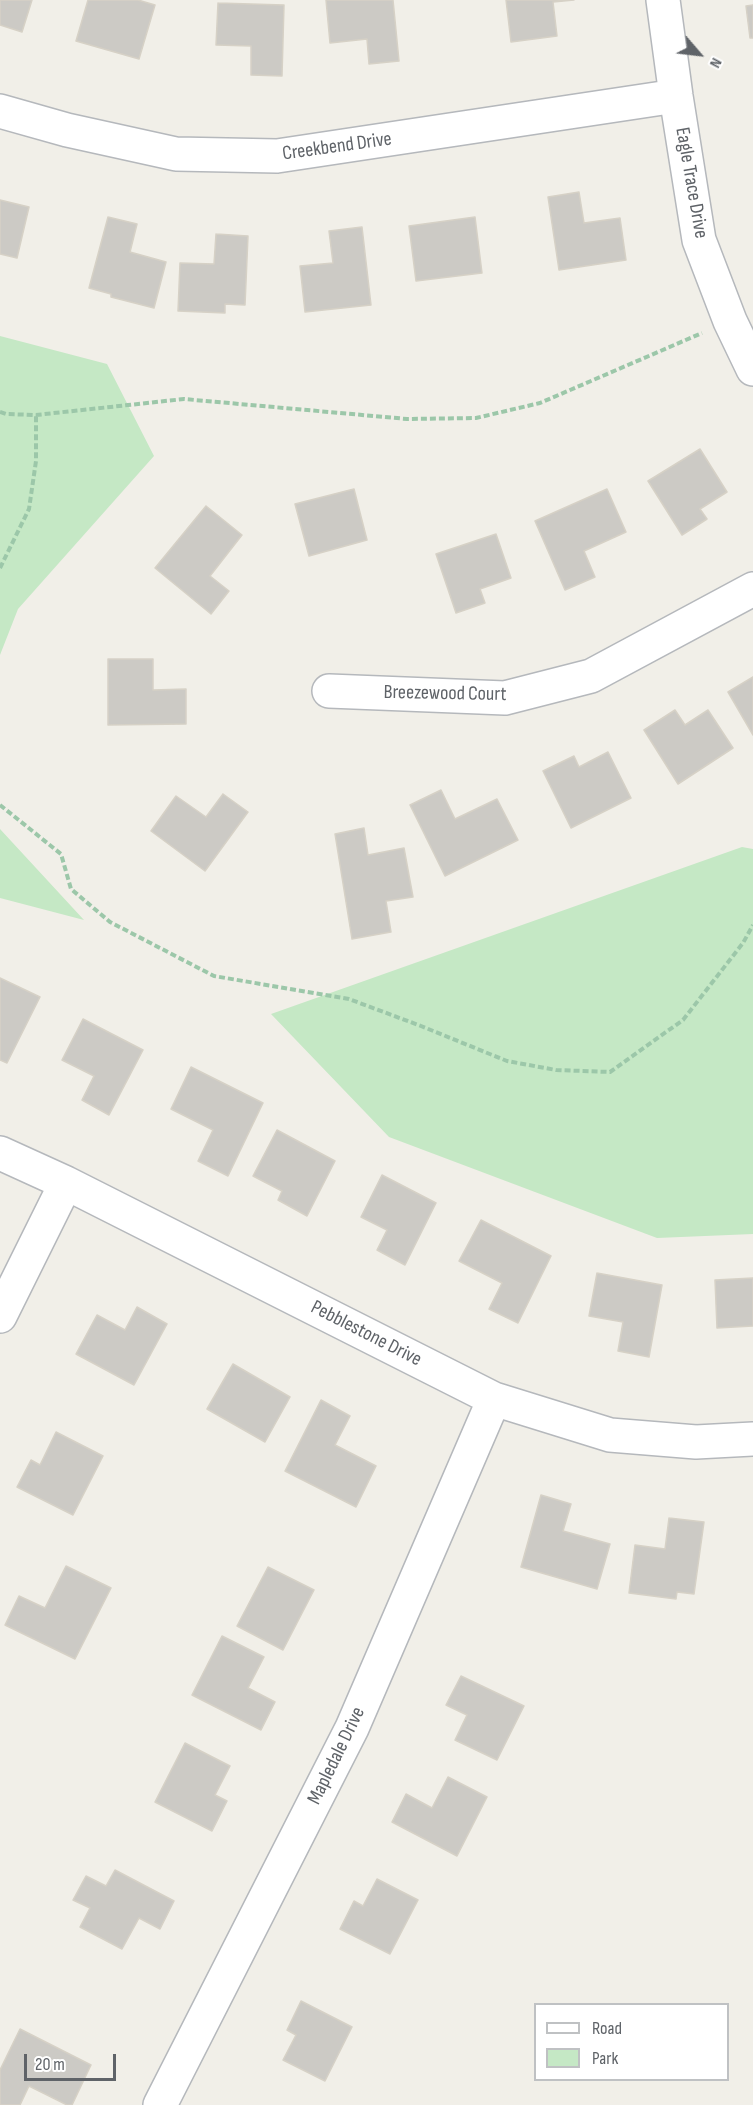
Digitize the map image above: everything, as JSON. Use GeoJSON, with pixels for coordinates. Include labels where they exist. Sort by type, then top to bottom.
{"type":"FeatureCollection","features":[{"type":"Feature","properties":{"kind":"street","name":"Eagle Trace Drive"},"geometry":{"type":"LineString","coordinates":[[663,0],[699,240],[730,321],[753,369]]}},
{"type":"Feature","properties":{"kind":"street","name":"Creekbend Drive"},"geometry":{"type":"LineString","coordinates":[[0,111],[68,130],[176,154],[277,156],[676,96]]}},
{"type":"Feature","properties":{"kind":"street","name":"Breezewood Court"},"geometry":{"type":"LineString","coordinates":[[329,691],[505,698],[591,676],[753,589]]}},
{"type":"Feature","properties":{"kind":"street","name":"Pebblestone Drive"},"geometry":{"type":"LineString","coordinates":[[0,1153],[66,1183],[494,1399],[610,1435],[696,1442],[753,1439]]}},
{"type":"Feature","properties":{"kind":"street"},"geometry":{"type":"LineString","coordinates":[[0,1316],[66,1183]]}},
{"type":"Feature","properties":{"kind":"street","name":"Mapledale Drive"},"geometry":{"type":"LineString","coordinates":[[160,2105],[352,1728],[494,1399]]}},
{"type":"Feature","properties":{"kind":"path"},"geometry":{"type":"LineString","coordinates":[[0,412],[36,415],[184,399],[406,419],[476,418],[540,403],[730,321]]}},
{"type":"Feature","properties":{"kind":"path"},"geometry":{"type":"LineString","coordinates":[[0,567],[29,509],[36,461],[36,415]]}},
{"type":"Feature","properties":{"kind":"path"},"geometry":{"type":"LineString","coordinates":[[0,805],[61,854],[71,889],[110,921],[214,976],[349,999],[507,1061],[556,1070],[610,1072],[683,1020],[743,944],[753,925]]}},
{"type":"Feature","properties":{"kind":"green space"},"geometry":{"type":"Polygon","coordinates":[[[0,336],[107,364],[154,456],[18,609],[0,655],[0,336]]]}},
{"type":"Feature","properties":{"kind":"green space"},"geometry":{"type":"Polygon","coordinates":[[[0,829],[84,920],[0,898],[0,829]]]}},
{"type":"Feature","properties":{"kind":"green space"},"geometry":{"type":"Polygon","coordinates":[[[742,847],[753,849],[753,1234],[657,1238],[389,1137],[271,1014],[742,847]]]}},
{"type":"Feature","properties":{"kind":"building"},"geometry":{"type":"Polygon","coordinates":[[[0,0],[32,0],[22,32],[0,25],[0,0]]]}},
{"type":"Feature","properties":{"kind":"building"},"geometry":{"type":"Polygon","coordinates":[[[88,0],[138,0],[155,5],[139,59],[76,41],[88,0]]]}},
{"type":"Feature","properties":{"kind":"building"},"geometry":{"type":"Polygon","coordinates":[[[326,0],[393,0],[399,61],[369,64],[367,39],[330,43],[326,0]]]}},
{"type":"Feature","properties":{"kind":"building"},"geometry":{"type":"Polygon","coordinates":[[[506,0],[574,0],[553,2],[557,36],[511,42],[506,0]]]}},
{"type":"Feature","properties":{"kind":"building"},"geometry":{"type":"Polygon","coordinates":[[[218,3],[284,5],[282,76],[251,75],[251,46],[216,45],[218,3]]]}},
{"type":"Feature","properties":{"kind":"building"},"geometry":{"type":"Polygon","coordinates":[[[753,5],[753,38],[750,38],[746,6],[753,5]]]}},
{"type":"Feature","properties":{"kind":"building"},"geometry":{"type":"Polygon","coordinates":[[[579,192],[584,223],[620,218],[626,260],[559,270],[548,197],[579,192]]]}},
{"type":"Feature","properties":{"kind":"building"},"geometry":{"type":"Polygon","coordinates":[[[0,200],[29,207],[17,258],[0,254],[0,200]]]}},
{"type":"Feature","properties":{"kind":"building"},"geometry":{"type":"Polygon","coordinates":[[[108,217],[137,224],[130,252],[166,262],[154,308],[111,297],[111,294],[89,288],[108,217]]]}},
{"type":"Feature","properties":{"kind":"building"},"geometry":{"type":"Polygon","coordinates":[[[475,217],[482,273],[416,281],[409,226],[475,217]]]}},
{"type":"Feature","properties":{"kind":"building"},"geometry":{"type":"Polygon","coordinates":[[[362,227],[371,305],[305,312],[300,266],[333,263],[329,231],[362,227]]]}},
{"type":"Feature","properties":{"kind":"building"},"geometry":{"type":"Polygon","coordinates":[[[216,234],[248,236],[245,305],[225,304],[225,313],[178,311],[180,263],[214,264],[216,234]]]}},
{"type":"Feature","properties":{"kind":"building"},"geometry":{"type":"Polygon","coordinates":[[[700,449],[727,492],[700,509],[707,519],[682,535],[648,481],[700,449]]]}},
{"type":"Feature","properties":{"kind":"building"},"geometry":{"type":"Polygon","coordinates":[[[354,489],[367,540],[309,556],[295,504],[354,489]]]}},
{"type":"Feature","properties":{"kind":"building"},"geometry":{"type":"Polygon","coordinates":[[[607,489],[626,532],[584,551],[595,577],[565,590],[535,521],[607,489]]]}},
{"type":"Feature","properties":{"kind":"building"},"geometry":{"type":"Polygon","coordinates":[[[206,506],[242,535],[210,576],[229,591],[211,614],[155,568],[206,506]]]}},
{"type":"Feature","properties":{"kind":"building"},"geometry":{"type":"Polygon","coordinates":[[[496,534],[511,578],[480,589],[485,603],[456,613],[436,554],[496,534]]]}},
{"type":"Feature","properties":{"kind":"building"},"geometry":{"type":"Polygon","coordinates":[[[108,659],[153,659],[153,690],[186,689],[186,724],[108,725],[108,659]]]}},
{"type":"Feature","properties":{"kind":"building"},"geometry":{"type":"Polygon","coordinates":[[[753,677],[753,735],[728,692],[753,677]]]}},
{"type":"Feature","properties":{"kind":"building"},"geometry":{"type":"Polygon","coordinates":[[[675,710],[685,725],[708,710],[733,748],[678,784],[644,730],[675,710]]]}},
{"type":"Feature","properties":{"kind":"building"},"geometry":{"type":"Polygon","coordinates":[[[608,752],[631,798],[571,828],[543,771],[574,756],[579,767],[608,752]]]}},
{"type":"Feature","properties":{"kind":"building"},"geometry":{"type":"Polygon","coordinates":[[[441,790],[455,819],[497,799],[518,840],[445,876],[410,805],[441,790]]]}},
{"type":"Feature","properties":{"kind":"building"},"geometry":{"type":"Polygon","coordinates":[[[223,794],[248,812],[205,871],[151,831],[176,796],[206,817],[223,794]]]}},
{"type":"Feature","properties":{"kind":"building"},"geometry":{"type":"Polygon","coordinates":[[[364,828],[368,855],[404,848],[413,897],[386,901],[391,932],[352,939],[335,834],[364,828]]]}},
{"type":"Feature","properties":{"kind":"building"},"geometry":{"type":"Polygon","coordinates":[[[0,978],[40,997],[7,1063],[0,1060],[0,978]]]}},
{"type":"Feature","properties":{"kind":"building"},"geometry":{"type":"Polygon","coordinates":[[[83,1019],[143,1050],[109,1115],[82,1100],[94,1076],[62,1060],[83,1019]]]}},
{"type":"Feature","properties":{"kind":"building"},"geometry":{"type":"Polygon","coordinates":[[[191,1067],[263,1103],[228,1176],[198,1161],[213,1130],[171,1109],[191,1067]]]}},
{"type":"Feature","properties":{"kind":"building"},"geometry":{"type":"Polygon","coordinates":[[[277,1130],[335,1161],[307,1216],[278,1200],[282,1191],[253,1176],[277,1130]]]}},
{"type":"Feature","properties":{"kind":"building"},"geometry":{"type":"Polygon","coordinates":[[[382,1175],[436,1203],[405,1265],[377,1250],[387,1230],[361,1217],[382,1175]]]}},
{"type":"Feature","properties":{"kind":"building"},"geometry":{"type":"Polygon","coordinates":[[[481,1220],[551,1256],[518,1323],[489,1309],[502,1283],[459,1261],[481,1220]]]}},
{"type":"Feature","properties":{"kind":"building"},"geometry":{"type":"Polygon","coordinates":[[[597,1273],[662,1285],[649,1357],[618,1351],[623,1322],[589,1316],[597,1273]]]}},
{"type":"Feature","properties":{"kind":"building"},"geometry":{"type":"Polygon","coordinates":[[[753,1278],[753,1326],[717,1328],[715,1280],[753,1278]]]}},
{"type":"Feature","properties":{"kind":"building"},"geometry":{"type":"Polygon","coordinates":[[[137,1307],[167,1324],[134,1385],[76,1354],[97,1315],[125,1330],[137,1307]]]}},
{"type":"Feature","properties":{"kind":"building"},"geometry":{"type":"Polygon","coordinates":[[[233,1364],[290,1397],[265,1442],[207,1409],[233,1364]]]}},
{"type":"Feature","properties":{"kind":"building"},"geometry":{"type":"Polygon","coordinates":[[[321,1400],[350,1416],[335,1445],[376,1466],[356,1507],[285,1471],[321,1400]]]}},
{"type":"Feature","properties":{"kind":"building"},"geometry":{"type":"Polygon","coordinates":[[[56,1432],[103,1456],[73,1515],[17,1487],[31,1460],[40,1465],[56,1432]]]}},
{"type":"Feature","properties":{"kind":"building"},"geometry":{"type":"Polygon","coordinates":[[[541,1495],[571,1504],[563,1531],[610,1544],[597,1589],[521,1567],[541,1495]]]}},
{"type":"Feature","properties":{"kind":"building"},"geometry":{"type":"Polygon","coordinates":[[[669,1518],[704,1522],[694,1594],[677,1592],[676,1599],[629,1593],[635,1545],[665,1549],[669,1518]]]}},
{"type":"Feature","properties":{"kind":"building"},"geometry":{"type":"Polygon","coordinates":[[[66,1566],[111,1588],[75,1659],[5,1625],[19,1596],[45,1608],[66,1566]]]}},
{"type":"Feature","properties":{"kind":"building"},"geometry":{"type":"Polygon","coordinates":[[[268,1567],[314,1590],[283,1650],[237,1626],[268,1567]]]}},
{"type":"Feature","properties":{"kind":"building"},"geometry":{"type":"Polygon","coordinates":[[[222,1636],[264,1657],[248,1688],[275,1702],[261,1730],[192,1695],[222,1636]]]}},
{"type":"Feature","properties":{"kind":"building"},"geometry":{"type":"Polygon","coordinates":[[[461,1676],[524,1706],[497,1760],[455,1740],[467,1715],[446,1705],[461,1676]]]}},
{"type":"Feature","properties":{"kind":"building"},"geometry":{"type":"Polygon","coordinates":[[[185,1743],[230,1766],[215,1795],[227,1801],[212,1831],[155,1802],[185,1743]]]}},
{"type":"Feature","properties":{"kind":"building"},"geometry":{"type":"Polygon","coordinates":[[[448,1777],[487,1797],[457,1856],[392,1822],[406,1794],[432,1808],[448,1777]]]}},
{"type":"Feature","properties":{"kind":"building"},"geometry":{"type":"Polygon","coordinates":[[[115,1870],[174,1901],[160,1929],[139,1918],[122,1949],[80,1927],[90,1908],[73,1900],[86,1876],[106,1886],[115,1870]]]}},
{"type":"Feature","properties":{"kind":"building"},"geometry":{"type":"Polygon","coordinates":[[[377,1879],[418,1900],[390,1954],[340,1929],[354,1901],[363,1906],[377,1879]]]}},
{"type":"Feature","properties":{"kind":"building"},"geometry":{"type":"Polygon","coordinates":[[[301,2001],[352,2027],[325,2081],[283,2060],[296,2035],[287,2030],[301,2001]]]}},
{"type":"Feature","properties":{"kind":"building"},"geometry":{"type":"Polygon","coordinates":[[[20,2029],[91,2065],[72,2105],[67,2105],[29,2086],[20,2105],[0,2105],[0,2070],[20,2029]]]}}]}
